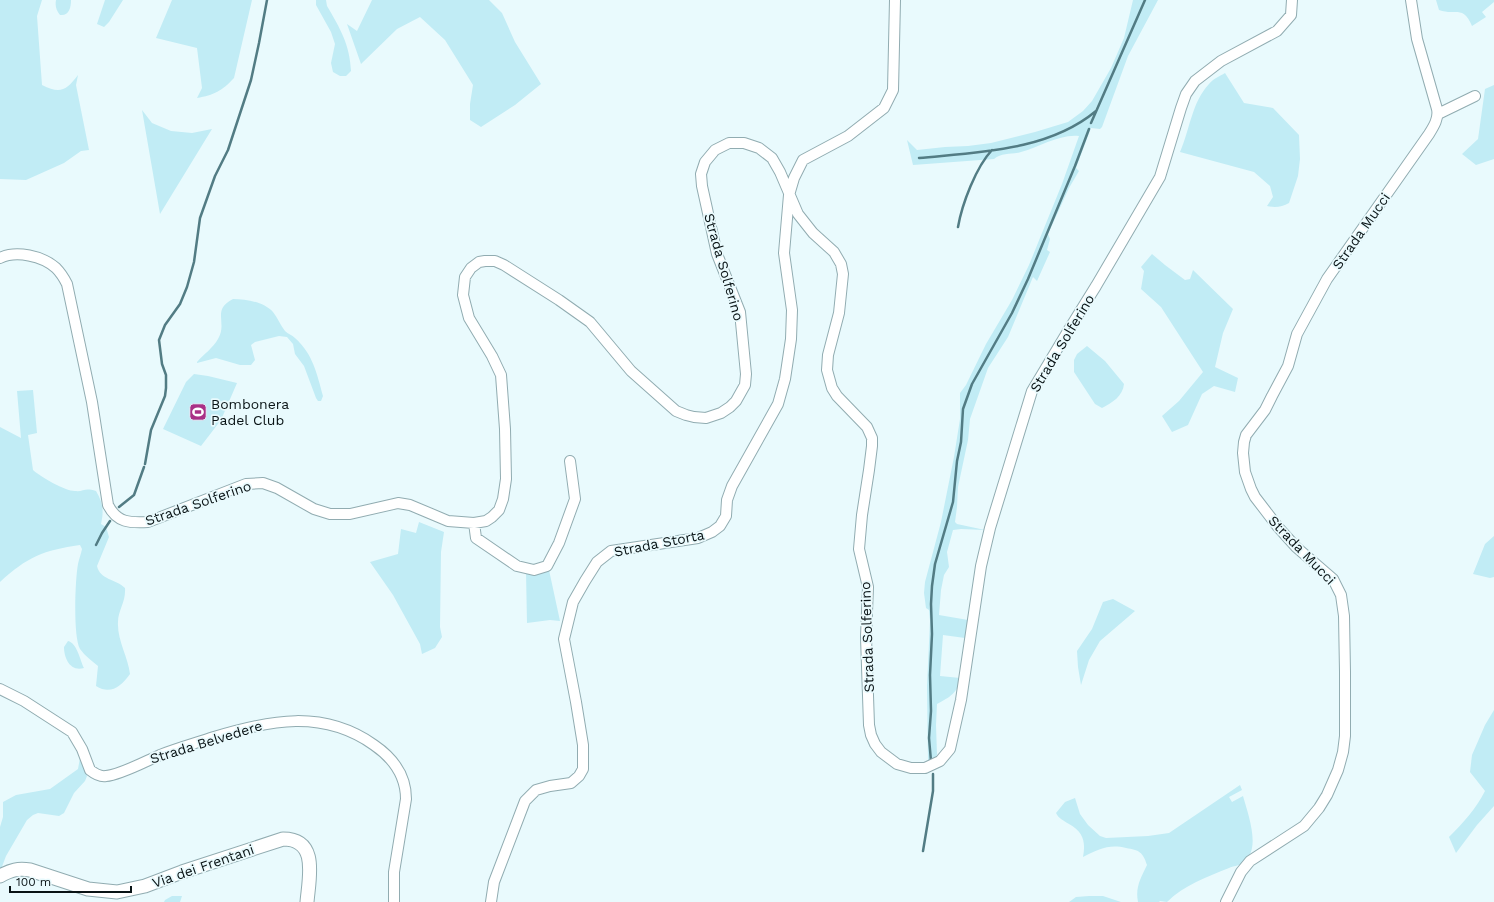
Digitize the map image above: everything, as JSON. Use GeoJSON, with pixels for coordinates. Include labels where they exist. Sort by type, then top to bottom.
{"type":"FeatureCollection","features":[{"type":"Feature","properties":{"kind":"main road","name":"Via dei Frentani"},"geometry":{"type":"LineString","coordinates":[[0,876],[9,871],[21,869],[30,870],[88,889],[117,892],[145,886],[217,860],[283,839],[288,839],[299,842],[304,846],[309,855],[310,872],[307,902]]}},
{"type":"Feature","properties":{"kind":"street"},"geometry":{"type":"LineString","coordinates":[[789,195],[794,178],[804,160],[848,136],[884,108],[893,90],[895,0]]}},
{"type":"Feature","properties":{"kind":"street","name":"Strada Solferino"},"geometry":{"type":"LineString","coordinates":[[0,258],[19,254],[43,261],[56,268],[61,273],[67,284],[92,402],[108,504],[112,512],[118,518],[127,522],[148,522],[246,484],[255,482],[277,488],[314,509],[330,514],[350,514],[398,503],[410,505],[448,521],[474,523],[486,521],[499,510],[506,490],[506,479],[505,429],[501,375],[492,356],[469,318],[463,295],[465,277],[471,268],[479,262],[485,260],[495,261],[504,265],[560,300],[590,322],[631,371],[676,411],[694,417],[706,418],[715,416],[730,407],[736,401],[742,391],[746,374],[740,312],[717,254],[702,186],[702,174],[705,162],[715,150],[729,143],[744,142],[759,148],[772,158],[780,172],[798,214],[813,233],[834,252],[841,264],[843,274],[839,313],[827,360],[828,378],[837,396],[864,424],[872,438],[870,470],[862,515],[859,549],[868,587],[866,637],[869,725],[871,735],[881,752],[897,764],[911,768],[925,768],[940,761],[946,755],[952,742],[961,700],[983,558],[990,528],[1032,390],[1096,286],[1160,177],[1186,94],[1195,81],[1221,61],[1277,31],[1291,15],[1292,0]]}},
{"type":"Feature","properties":{"kind":"street"},"geometry":{"type":"LineString","coordinates":[[1411,0],[1417,39],[1438,114],[1475,96]]}},
{"type":"Feature","properties":{"kind":"street","name":"Strada Mucci"},"geometry":{"type":"LineString","coordinates":[[1226,902],[1241,872],[1250,861],[1304,826],[1319,808],[1327,795],[1338,770],[1343,752],[1344,736],[1344,616],[1341,595],[1333,580],[1296,547],[1278,527],[1255,497],[1245,472],[1243,453],[1244,442],[1246,435],[1265,410],[1288,366],[1297,334],[1327,279],[1429,134],[1438,114]]}},
{"type":"Feature","properties":{"kind":"street","name":"Strada Storta"},"geometry":{"type":"LineString","coordinates":[[492,902],[494,882],[525,801],[536,790],[571,783],[579,776],[583,769],[583,745],[564,639],[573,602],[585,581],[597,562],[611,551],[698,538],[712,532],[720,526],[726,516],[727,500],[732,486],[778,404],[785,378],[791,339],[792,310],[784,253],[789,195]]}},
{"type":"Feature","properties":{"kind":"street"},"geometry":{"type":"LineString","coordinates":[[474,523],[476,538],[517,566],[534,570],[548,566],[559,543],[575,499],[570,461]]}},
{"type":"Feature","properties":{"kind":"street","name":"Strada Belvedere"},"geometry":{"type":"LineString","coordinates":[[0,689],[24,701],[72,732],[81,745],[90,770],[101,776],[111,775],[169,752],[230,732],[275,722],[292,720],[315,721],[340,727],[363,737],[379,748],[391,760],[401,774],[406,790],[406,799],[394,872],[394,902]]}},
{"type":"Feature","properties":{"kind":"shaded area"},"geometry":{"type":"Polygon","coordinates":[[[0,0],[42,0],[37,16],[42,85],[58,90],[66,88],[78,75],[76,85],[89,150],[81,151],[64,163],[26,180],[0,179],[0,0]]]}},
{"type":"Feature","properties":{"kind":"shaded area"},"geometry":{"type":"Polygon","coordinates":[[[56,0],[71,0],[70,9],[66,14],[60,15],[56,8],[56,0]]]}},
{"type":"Feature","properties":{"kind":"shaded area"},"geometry":{"type":"Polygon","coordinates":[[[105,0],[123,0],[109,22],[104,27],[97,24],[105,0]]]}},
{"type":"Feature","properties":{"kind":"shaded area"},"geometry":{"type":"Polygon","coordinates":[[[172,0],[252,0],[234,78],[226,86],[213,94],[197,98],[202,88],[197,48],[156,38],[172,0]]]}},
{"type":"Feature","properties":{"kind":"shaded area"},"geometry":{"type":"Polygon","coordinates":[[[316,0],[326,0],[327,6],[344,37],[349,53],[351,71],[346,76],[340,76],[333,72],[331,63],[335,44],[331,32],[316,5],[316,0]]]}},
{"type":"Feature","properties":{"kind":"shaded area"},"geometry":{"type":"Polygon","coordinates":[[[372,0],[489,0],[502,13],[515,42],[541,84],[515,105],[481,127],[470,120],[470,104],[473,85],[445,40],[420,17],[397,29],[361,64],[347,24],[357,31],[372,0]]]}},
{"type":"Feature","properties":{"kind":"shaded area"},"geometry":{"type":"Polygon","coordinates":[[[1133,0],[1158,0],[1128,56],[1102,127],[1100,129],[1091,128],[1076,168],[1079,171],[1069,188],[1048,234],[1050,239],[1047,250],[1050,252],[1037,281],[1033,277],[1008,337],[988,368],[970,419],[968,440],[958,487],[955,522],[957,524],[985,530],[953,530],[947,552],[949,567],[944,575],[939,615],[968,620],[965,638],[943,635],[940,676],[960,678],[953,694],[937,704],[937,755],[934,759],[928,761],[927,686],[930,621],[929,610],[926,608],[924,593],[925,582],[941,522],[954,457],[960,419],[960,393],[966,385],[986,344],[1012,300],[1029,265],[1062,184],[1079,136],[1064,137],[1028,150],[1017,153],[1003,154],[994,159],[913,165],[907,140],[917,150],[968,146],[991,143],[1068,122],[1083,111],[1092,101],[1111,68],[1124,38],[1133,0]]]}},
{"type":"Feature","properties":{"kind":"shaded area"},"geometry":{"type":"Polygon","coordinates":[[[1436,0],[1494,0],[1494,2],[1482,12],[1486,17],[1472,26],[1469,19],[1462,13],[1445,12],[1439,10],[1436,0]]]}},
{"type":"Feature","properties":{"kind":"shaded area"},"geometry":{"type":"Polygon","coordinates":[[[1225,73],[1244,103],[1273,108],[1299,135],[1300,159],[1298,176],[1289,203],[1276,207],[1267,206],[1273,197],[1270,186],[1254,172],[1180,152],[1195,107],[1203,91],[1211,82],[1225,73]]]}},
{"type":"Feature","properties":{"kind":"shaded area"},"geometry":{"type":"Polygon","coordinates":[[[1494,85],[1494,159],[1476,165],[1462,154],[1478,139],[1485,89],[1494,85]]]}},
{"type":"Feature","properties":{"kind":"shaded area"},"geometry":{"type":"Polygon","coordinates":[[[142,110],[152,123],[171,131],[192,133],[212,129],[160,214],[142,110]]]}},
{"type":"Feature","properties":{"kind":"shaded area"},"geometry":{"type":"Polygon","coordinates":[[[1152,254],[1185,280],[1190,279],[1193,270],[1233,309],[1223,333],[1215,367],[1238,378],[1235,392],[1214,386],[1202,394],[1188,425],[1172,432],[1162,416],[1179,401],[1203,372],[1161,307],[1141,289],[1144,271],[1141,267],[1152,254]]]}},
{"type":"Feature","properties":{"kind":"shaded area"},"geometry":{"type":"Polygon","coordinates":[[[233,299],[260,303],[265,306],[275,314],[285,331],[301,344],[314,365],[323,396],[321,401],[318,401],[316,398],[304,366],[295,354],[293,344],[287,337],[279,336],[255,342],[251,345],[255,360],[251,365],[240,365],[216,358],[197,363],[218,339],[221,333],[221,312],[226,303],[233,299]]]}},
{"type":"Feature","properties":{"kind":"shaded area"},"geometry":{"type":"Polygon","coordinates":[[[1087,346],[1105,361],[1124,384],[1122,392],[1119,396],[1102,408],[1095,404],[1074,372],[1074,360],[1077,354],[1087,346]]]}},
{"type":"Feature","properties":{"kind":"shaded area","name":"Bombonera Padel Club"},"geometry":{"type":"Polygon","coordinates":[[[194,374],[237,383],[221,420],[201,446],[163,429],[186,382],[194,374]]]}},
{"type":"Feature","properties":{"kind":"shaded area"},"geometry":{"type":"Polygon","coordinates":[[[33,390],[37,433],[28,435],[33,470],[47,480],[65,489],[80,491],[89,489],[96,491],[102,507],[101,524],[106,527],[109,537],[97,566],[101,574],[125,588],[124,598],[118,618],[118,629],[130,674],[123,683],[111,690],[101,689],[96,686],[98,666],[82,652],[78,643],[76,633],[75,595],[78,564],[82,549],[80,545],[56,549],[37,556],[19,566],[0,582],[0,427],[21,438],[17,391],[33,390]]]}},
{"type":"Feature","properties":{"kind":"shaded area"},"geometry":{"type":"Polygon","coordinates":[[[419,522],[444,532],[441,552],[440,627],[442,637],[435,648],[422,654],[420,644],[393,595],[370,562],[398,554],[401,529],[416,533],[419,522]]]}},
{"type":"Feature","properties":{"kind":"shaded area"},"geometry":{"type":"Polygon","coordinates":[[[1494,536],[1494,577],[1490,578],[1473,574],[1485,544],[1494,536]]]}},
{"type":"Feature","properties":{"kind":"shaded area"},"geometry":{"type":"Polygon","coordinates":[[[549,570],[560,621],[550,620],[527,623],[526,572],[549,570]]]}},
{"type":"Feature","properties":{"kind":"shaded area"},"geometry":{"type":"Polygon","coordinates":[[[1113,599],[1135,611],[1100,641],[1089,660],[1081,685],[1077,651],[1092,629],[1103,602],[1113,599]]]}},
{"type":"Feature","properties":{"kind":"shaded area"},"geometry":{"type":"Polygon","coordinates":[[[68,641],[71,642],[76,648],[84,668],[75,668],[67,660],[64,647],[68,641]]]}},
{"type":"Feature","properties":{"kind":"shaded area"},"geometry":{"type":"Polygon","coordinates":[[[1494,710],[1494,806],[1477,825],[1456,853],[1449,837],[1469,816],[1485,791],[1470,772],[1472,755],[1485,725],[1494,710]]]}},
{"type":"Feature","properties":{"kind":"shaded area"},"geometry":{"type":"Polygon","coordinates":[[[80,758],[87,776],[85,781],[74,793],[64,813],[59,816],[38,813],[27,820],[6,856],[0,872],[0,827],[3,817],[3,802],[16,795],[50,789],[78,769],[80,758]]]}},
{"type":"Feature","properties":{"kind":"shaded area"},"geometry":{"type":"Polygon","coordinates":[[[1240,785],[1242,790],[1229,797],[1232,802],[1243,796],[1250,822],[1253,842],[1249,856],[1241,864],[1188,886],[1167,902],[1138,902],[1138,887],[1147,865],[1140,852],[1120,847],[1109,847],[1083,857],[1084,842],[1078,830],[1060,818],[1056,813],[1065,802],[1075,798],[1080,814],[1088,825],[1100,836],[1106,838],[1148,836],[1169,833],[1240,785]]]}},
{"type":"Feature","properties":{"kind":"shaded area"},"geometry":{"type":"Polygon","coordinates":[[[172,896],[182,896],[180,902],[164,902],[165,900],[172,896]]]}},
{"type":"Feature","properties":{"kind":"shaded area"},"geometry":{"type":"Polygon","coordinates":[[[1103,896],[1121,902],[1069,902],[1076,897],[1103,896]]]}},
{"type":"Feature","properties":{"kind":"waterway"},"geometry":{"type":"LineString","coordinates":[[145,464],[151,430],[165,396],[166,388],[166,375],[162,364],[159,340],[165,325],[180,304],[187,287],[194,262],[200,218],[215,176],[228,150],[251,80],[267,0]]}},
{"type":"Feature","properties":{"kind":"waterway"},"geometry":{"type":"LineString","coordinates":[[1091,123],[1145,0]]}},
{"type":"Feature","properties":{"kind":"waterway"},"geometry":{"type":"LineString","coordinates":[[919,158],[989,151],[1035,142],[1057,134],[1077,124],[1096,111]]}},
{"type":"Feature","properties":{"kind":"waterway"},"geometry":{"type":"LineString","coordinates":[[931,761],[929,738],[931,711],[930,675],[932,586],[935,564],[953,502],[957,461],[961,442],[963,409],[972,384],[1012,313],[1028,279],[1089,129]]}},
{"type":"Feature","properties":{"kind":"waterway"},"geometry":{"type":"LineString","coordinates":[[958,227],[970,186],[980,166],[992,150]]}},
{"type":"Feature","properties":{"kind":"waterway"},"geometry":{"type":"LineString","coordinates":[[119,507],[134,495],[144,467]]}},
{"type":"Feature","properties":{"kind":"waterway"},"geometry":{"type":"LineString","coordinates":[[96,545],[110,521]]}},
{"type":"Feature","properties":{"kind":"waterway"},"geometry":{"type":"LineString","coordinates":[[923,851],[933,791],[933,774]]}},
{"type":"Feature","properties":{"kind":"place","name":"Bombonera Padel Club"},"geometry":{"type":"Point","coordinates":[198,412]}}]}
